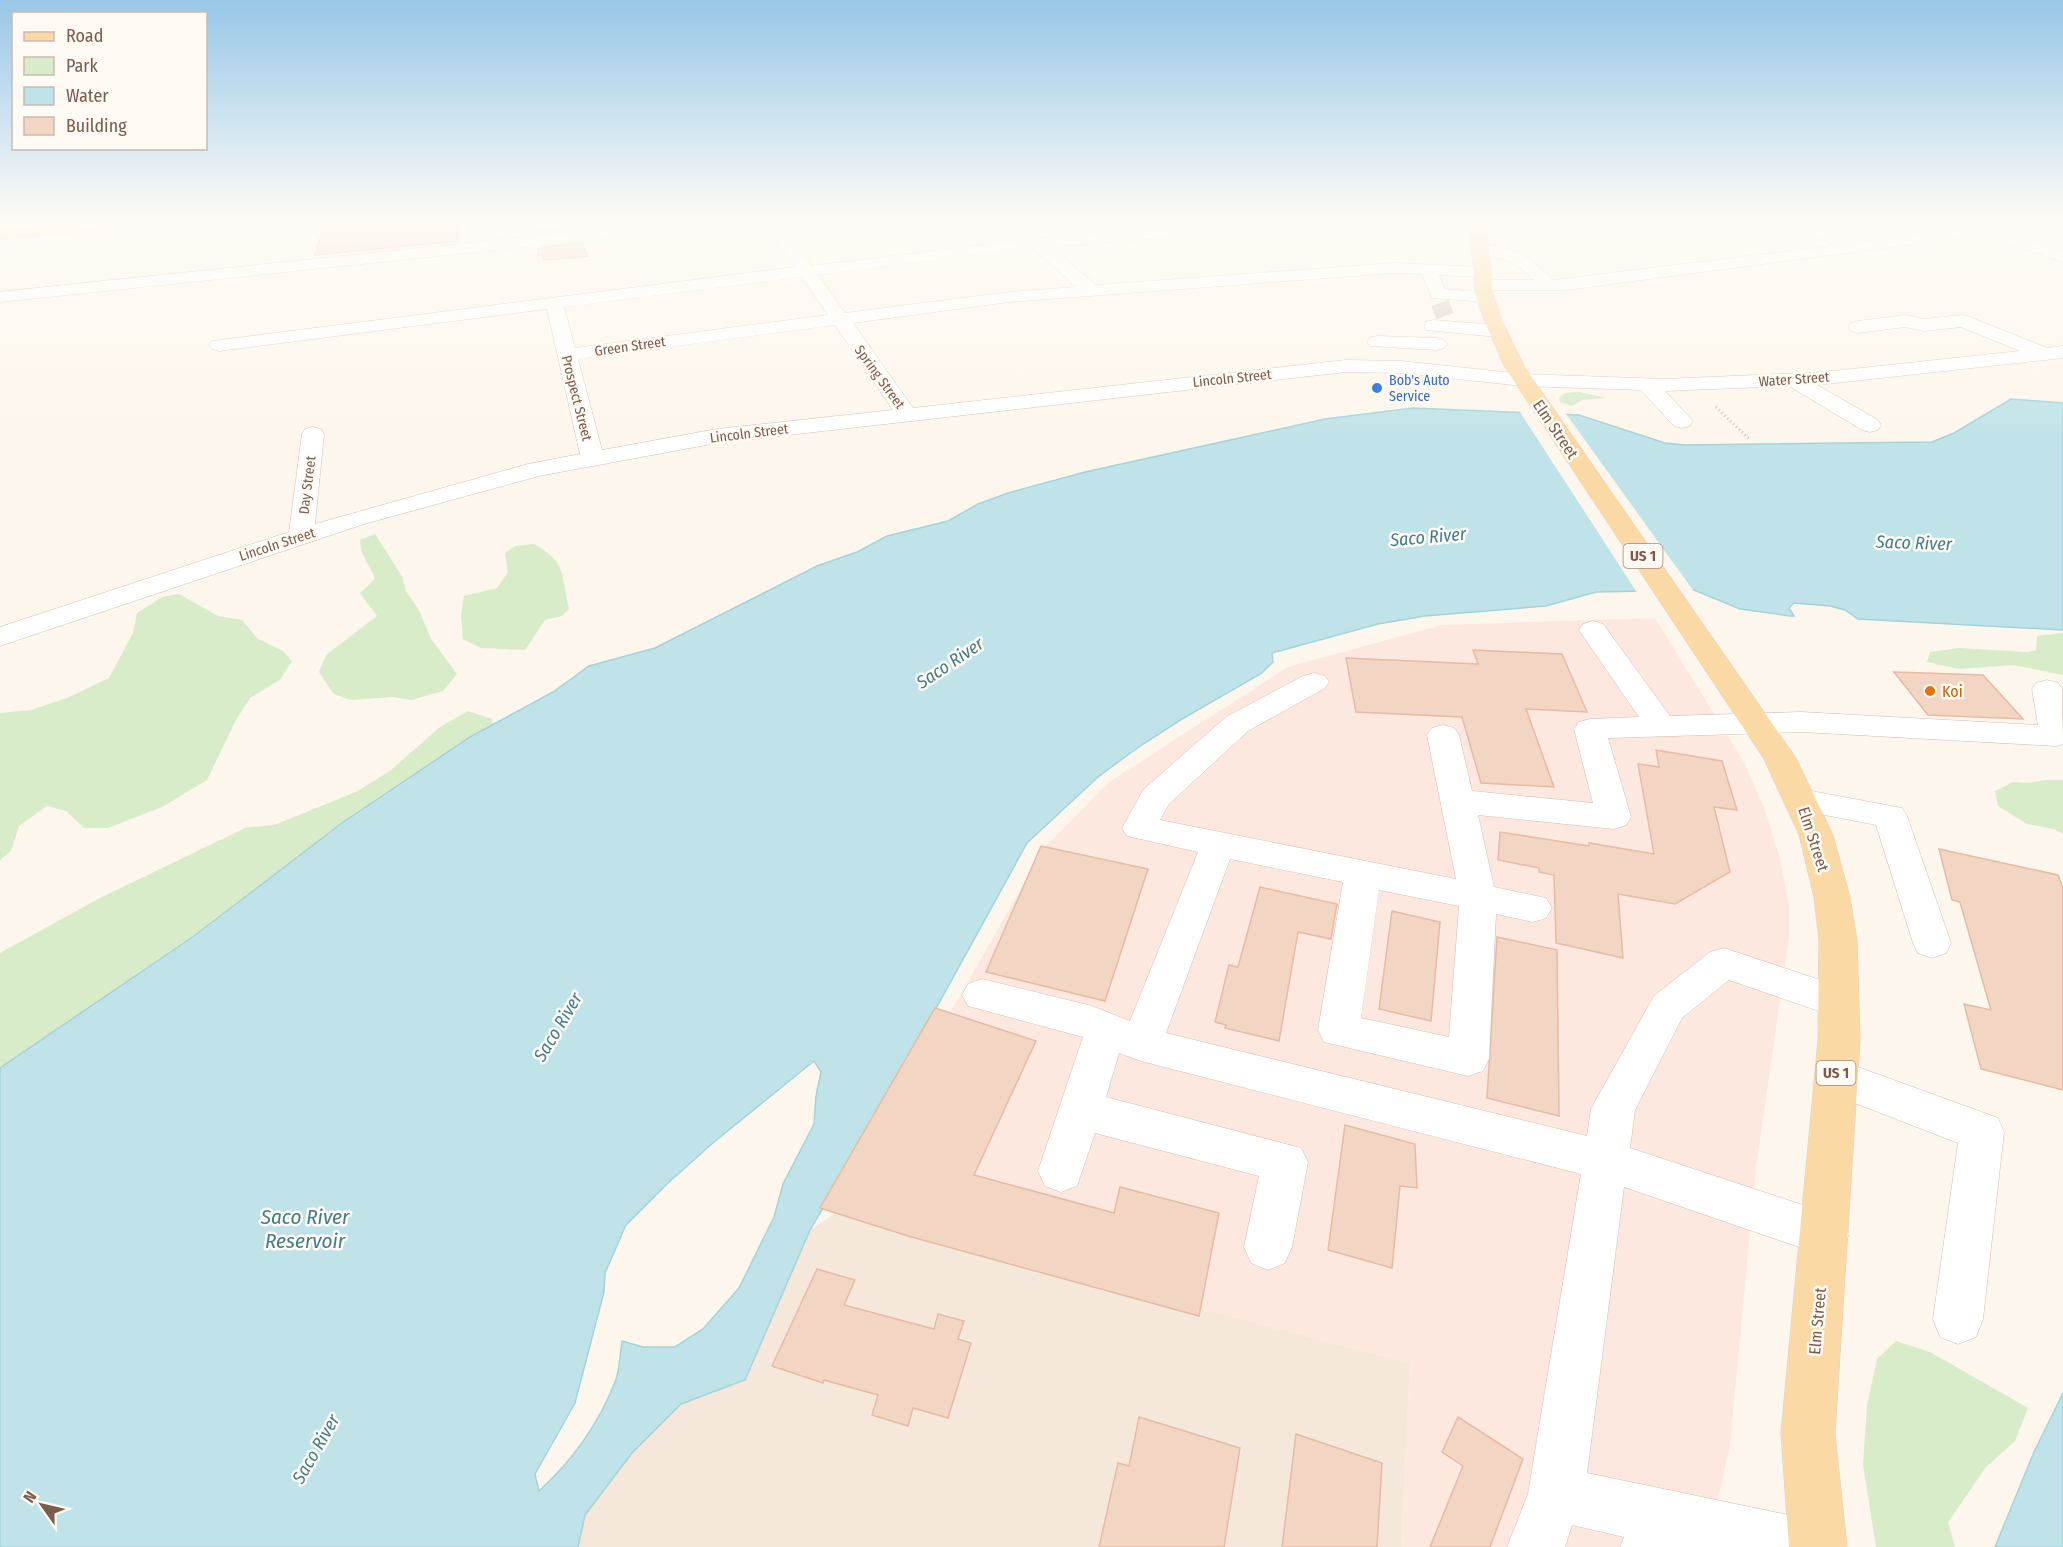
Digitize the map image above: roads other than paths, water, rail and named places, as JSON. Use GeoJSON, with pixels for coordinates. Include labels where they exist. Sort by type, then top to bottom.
{"type":"FeatureCollection","features":[{"type":"Feature","properties":{"kind":"main road","name":"Elm Street"},"geometry":{"type":"LineString","coordinates":[[1485,293],[1497,331],[1514,366],[1780,758],[1816,835],[1832,897],[1838,940],[1839,1002],[1839,1040],[1808,1433],[1818,1547]]}},
{"type":"Feature","properties":{"kind":"street"},"geometry":{"type":"LineString","coordinates":[[0,297],[36,293]]}},
{"type":"Feature","properties":{"kind":"street"},"geometry":{"type":"LineString","coordinates":[[219,345],[623,293]]}},
{"type":"Feature","properties":{"kind":"street","name":"Spring Street"},"geometry":{"type":"LineString","coordinates":[[821,293],[907,414]]}},
{"type":"Feature","properties":{"kind":"street","name":"Green Street"},"geometry":{"type":"LineString","coordinates":[[566,355],[995,298],[1061,293]]}},
{"type":"Feature","properties":{"kind":"street"},"geometry":{"type":"LineString","coordinates":[[1434,293],[1440,317],[1441,370]]}},
{"type":"Feature","properties":{"kind":"street"},"geometry":{"type":"LineString","coordinates":[[1377,342],[1440,317],[1458,295],[1463,293]]}},
{"type":"Feature","properties":{"kind":"street"},"geometry":{"type":"LineString","coordinates":[[1440,317],[1458,295]]}},
{"type":"Feature","properties":{"kind":"street","name":"Prospect Street"},"geometry":{"type":"LineString","coordinates":[[554,302],[592,458]]}},
{"type":"Feature","properties":{"kind":"street"},"geometry":{"type":"LineString","coordinates":[[1440,317],[1497,331]]}},
{"type":"Feature","properties":{"kind":"street"},"geometry":{"type":"LineString","coordinates":[[1908,341],[1866,326],[1905,321],[1924,325],[1963,321],[2055,354]]}},
{"type":"Feature","properties":{"kind":"street"},"geometry":{"type":"LineString","coordinates":[[1959,341],[2001,336]]}},
{"type":"Feature","properties":{"kind":"street"},"geometry":{"type":"LineString","coordinates":[[1927,350],[1958,365]]}},
{"type":"Feature","properties":{"kind":"street","name":"Water Street"},"geometry":{"type":"LineString","coordinates":[[1523,380],[1646,384],[1794,380],[2055,354]]}},
{"type":"Feature","properties":{"kind":"street","name":"Lincoln Street"},"geometry":{"type":"LineString","coordinates":[[0,637],[150,585],[440,494],[536,469],[676,442],[1334,367],[1377,366],[1441,370],[1523,380]]}},
{"type":"Feature","properties":{"kind":"street"},"geometry":{"type":"LineString","coordinates":[[1794,380],[1870,425]]}},
{"type":"Feature","properties":{"kind":"street"},"geometry":{"type":"LineString","coordinates":[[1646,384],[1682,421]]}},
{"type":"Feature","properties":{"kind":"street","name":"Day Street"},"geometry":{"type":"LineString","coordinates":[[301,536],[313,434]]}},
{"type":"Feature","properties":{"kind":"street"},"geometry":{"type":"LineString","coordinates":[[1593,630],[1661,727]]}},
{"type":"Feature","properties":{"kind":"street"},"geometry":{"type":"LineString","coordinates":[[1314,682],[1237,724],[1156,797],[1139,828],[1533,908]]}},
{"type":"Feature","properties":{"kind":"street"},"geometry":{"type":"LineString","coordinates":[[1457,801],[1614,817],[1590,729],[1801,722],[2056,736],[2047,689]]}},
{"type":"Feature","properties":{"kind":"street"},"geometry":{"type":"LineString","coordinates":[[1363,873],[1339,1030],[1468,1059],[1478,895],[1443,735]]}},
{"type":"Feature","properties":{"kind":"street"},"geometry":{"type":"LineString","coordinates":[[1801,800],[1890,816],[1932,943]]}},
{"type":"Feature","properties":{"kind":"street"},"geometry":{"type":"LineString","coordinates":[[1061,1171],[1080,1110],[1123,1037],[1218,844]]}},
{"type":"Feature","properties":{"kind":"street"},"geometry":{"type":"LineString","coordinates":[[1536,1547],[1556,1494],[1613,1109],[1668,1007],[1725,963],[1839,1002]]}},
{"type":"Feature","properties":{"kind":"street"},"geometry":{"type":"LineString","coordinates":[[982,995],[1092,1023],[1123,1037],[1607,1161],[1825,1234]]}},
{"type":"Feature","properties":{"kind":"street"},"geometry":{"type":"LineString","coordinates":[[1836,1077],[1982,1132],[1958,1319]]}},
{"type":"Feature","properties":{"kind":"street"},"geometry":{"type":"LineString","coordinates":[[1080,1110],[1285,1162],[1268,1247]]}},
{"type":"Feature","properties":{"kind":"street"},"geometry":{"type":"LineString","coordinates":[[1556,1494],[1657,1532],[1803,1547]]}},
{"type":"Feature","properties":{"kind":"water","name":"Saco River Reservoir"},"geometry":{"type":"Polygon","coordinates":[[[2011,399],[2063,403],[2063,630],[1858,619],[1845,610],[1830,606],[1794,603],[1789,608],[1794,616],[1790,616],[1740,609],[1694,590],[1596,592],[1546,606],[1425,616],[1378,624],[1272,653],[1273,662],[1262,673],[1182,719],[1098,777],[1027,843],[867,1134],[810,1230],[745,1380],[681,1404],[632,1453],[585,1515],[578,1547],[0,1547],[0,1068],[194,936],[342,823],[470,737],[553,692],[589,666],[655,648],[817,566],[857,552],[887,536],[948,521],[978,504],[1008,493],[1085,472],[1325,419],[1413,408],[1579,415],[1665,443],[1685,445],[1932,442],[1954,433],[2011,399]],[[814,1061],[714,1142],[626,1225],[605,1273],[604,1292],[575,1403],[535,1474],[539,1491],[574,1454],[601,1413],[617,1377],[622,1341],[643,1347],[675,1347],[703,1329],[739,1288],[774,1217],[783,1184],[814,1124],[821,1072],[814,1061]]]}},
{"type":"Feature","properties":{"kind":"water"},"geometry":{"type":"Polygon","coordinates":[[[2063,1393],[2063,1547],[1995,1547],[2034,1452],[2063,1393]]]}},
{"type":"Feature","properties":{"kind":"tunnel"},"geometry":{"type":"LineString","coordinates":[[1440,303],[1445,316]]}},
{"type":"Feature","properties":{"kind":"place","name":"Bob's Auto Service"},"geometry":{"type":"Point","coordinates":[1377,388]}},
{"type":"Feature","properties":{"kind":"place","name":"Koi"},"geometry":{"type":"Point","coordinates":[1930,691]}},
{"type":"Feature","properties":{"kind":"water label","name":"Saco River"},"geometry":{"type":"Point","coordinates":[1428,537]}},
{"type":"Feature","properties":{"kind":"water label","name":"Saco River"},"geometry":{"type":"Point","coordinates":[1914,543]}},
{"type":"Feature","properties":{"kind":"water label","name":"Saco River"},"geometry":{"type":"Point","coordinates":[950,663]}},
{"type":"Feature","properties":{"kind":"water label","name":"Saco River"},"geometry":{"type":"Point","coordinates":[558,1027]}},
{"type":"Feature","properties":{"kind":"water label","name":"Saco River"},"geometry":{"type":"Point","coordinates":[316,1449]}}]}
